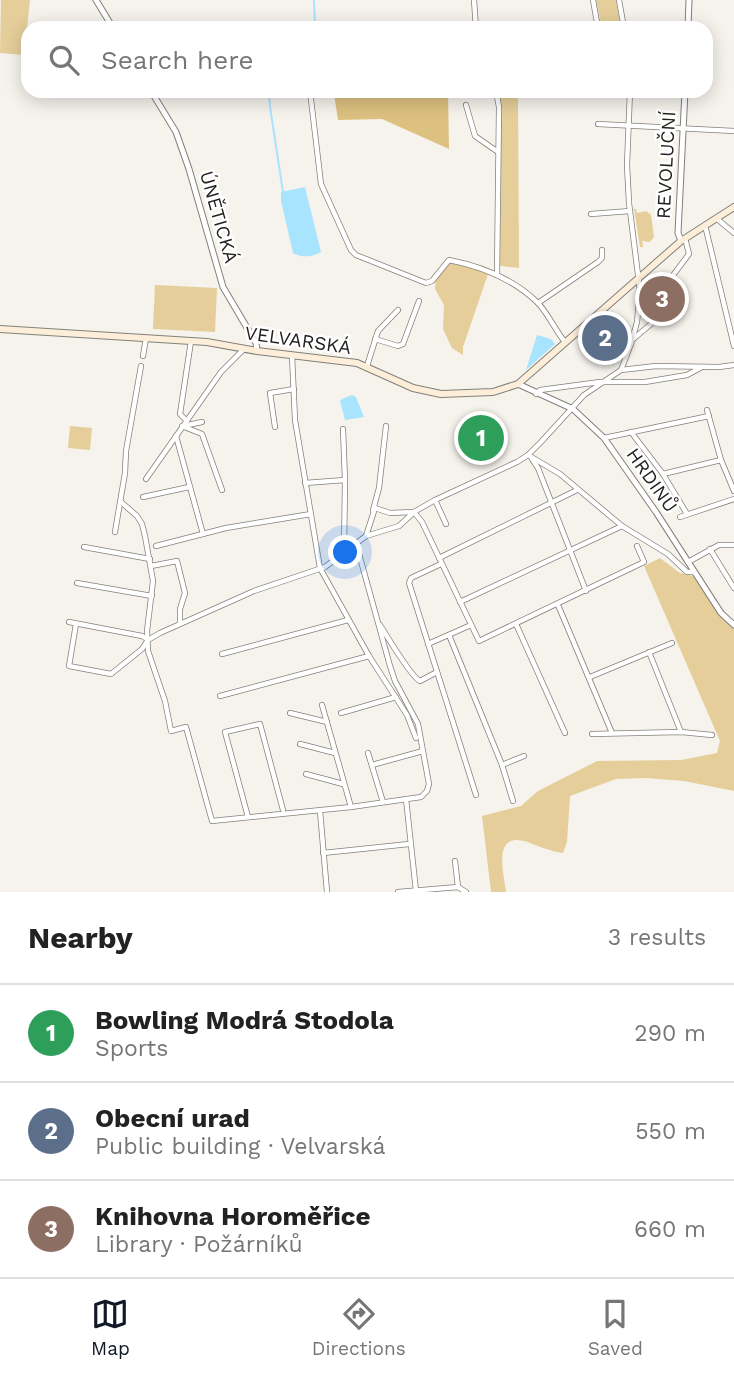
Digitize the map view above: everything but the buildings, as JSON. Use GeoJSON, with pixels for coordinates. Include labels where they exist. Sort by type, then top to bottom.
{"type":"FeatureCollection","features":[{"type":"Feature","properties":{"kind":"main road","name":"VELVARSKÁ"},"geometry":{"type":"LineString","coordinates":[[0,329],[191,341],[367,366],[413,388],[441,394],[493,392],[518,384],[683,239],[734,207]]}},
{"type":"Feature","properties":{"kind":"street"},"geometry":{"type":"LineString","coordinates":[[96,0],[109,21]]}},
{"type":"Feature","properties":{"kind":"street"},"geometry":{"type":"LineString","coordinates":[[474,0],[476,21]]}},
{"type":"Feature","properties":{"kind":"street"},"geometry":{"type":"LineString","coordinates":[[593,0],[597,21]]}},
{"type":"Feature","properties":{"kind":"street"},"geometry":{"type":"LineString","coordinates":[[618,0],[622,21]]}},
{"type":"Feature","properties":{"kind":"street"},"geometry":{"type":"LineString","coordinates":[[688,21],[689,0]]}},
{"type":"Feature","properties":{"kind":"street","name":"ÚNĚTICKÁ"},"geometry":{"type":"LineString","coordinates":[[155,98],[176,132],[223,287],[256,343],[257,351]]}},
{"type":"Feature","properties":{"kind":"street"},"geometry":{"type":"LineString","coordinates":[[311,98],[321,184],[344,236],[356,255],[426,283],[432,281],[449,260],[474,265],[497,276],[538,303],[565,342]]}},
{"type":"Feature","properties":{"kind":"street"},"geometry":{"type":"LineString","coordinates":[[497,98],[497,276]]}},
{"type":"Feature","properties":{"kind":"street"},"geometry":{"type":"LineString","coordinates":[[621,370],[632,342],[639,306],[640,277],[629,211],[627,165],[630,98]]}},
{"type":"Feature","properties":{"kind":"street","name":"REVOLUČNÍ"},"geometry":{"type":"LineString","coordinates":[[683,239],[678,233],[685,98]]}},
{"type":"Feature","properties":{"kind":"street"},"geometry":{"type":"LineString","coordinates":[[466,105],[475,136],[499,152]]}},
{"type":"Feature","properties":{"kind":"street"},"geometry":{"type":"LineString","coordinates":[[598,124],[734,131]]}},
{"type":"Feature","properties":{"kind":"street"},"geometry":{"type":"LineString","coordinates":[[591,214],[629,211]]}},
{"type":"Feature","properties":{"kind":"street"},"geometry":{"type":"LineString","coordinates":[[716,218],[734,233]]}},
{"type":"Feature","properties":{"kind":"street"},"geometry":{"type":"LineString","coordinates":[[705,225],[734,346]]}},
{"type":"Feature","properties":{"kind":"street"},"geometry":{"type":"LineString","coordinates":[[632,342],[651,324],[674,274],[689,254],[683,239]]}},
{"type":"Feature","properties":{"kind":"street"},"geometry":{"type":"LineString","coordinates":[[538,303],[598,262],[602,258],[602,250]]}},
{"type":"Feature","properties":{"kind":"street"},"geometry":{"type":"LineString","coordinates":[[375,339],[398,346],[403,344],[419,301]]}},
{"type":"Feature","properties":{"kind":"street"},"geometry":{"type":"LineString","coordinates":[[367,366],[378,331],[398,310]]}},
{"type":"Feature","properties":{"kind":"street"},"geometry":{"type":"LineString","coordinates":[[615,334],[632,342]]}},
{"type":"Feature","properties":{"kind":"street"},"geometry":{"type":"LineString","coordinates":[[143,356],[146,338]]}},
{"type":"Feature","properties":{"kind":"street"},"geometry":{"type":"LineString","coordinates":[[187,421],[180,414],[191,341]]}},
{"type":"Feature","properties":{"kind":"street"},"geometry":{"type":"LineString","coordinates":[[146,479],[220,372],[243,349]]}},
{"type":"Feature","properties":{"kind":"street"},"geometry":{"type":"LineString","coordinates":[[121,502],[130,508],[142,524],[150,559],[153,581],[147,631],[149,661],[165,701],[171,731],[186,727],[212,821],[320,811],[421,797],[428,789],[419,729],[369,656],[320,568],[295,420],[292,355]]}},
{"type":"Feature","properties":{"kind":"street"},"geometry":{"type":"LineString","coordinates":[[76,624],[69,666],[111,674],[142,649],[148,639],[254,591],[329,565],[366,536],[399,526],[414,512],[435,500],[528,455],[584,394],[621,370],[656,366],[734,365]]}},
{"type":"Feature","properties":{"kind":"street"},"geometry":{"type":"LineString","coordinates":[[115,532],[141,366]]}},
{"type":"Feature","properties":{"kind":"street"},"geometry":{"type":"LineString","coordinates":[[536,394],[540,390],[600,382],[645,385],[687,375],[702,367]]}},
{"type":"Feature","properties":{"kind":"street","name":"HRDINŮ"},"geometry":{"type":"LineString","coordinates":[[518,384],[573,409],[604,438],[721,613],[734,625]]}},
{"type":"Feature","properties":{"kind":"street"},"geometry":{"type":"LineString","coordinates":[[275,427],[270,393],[294,389]]}},
{"type":"Feature","properties":{"kind":"street"},"geometry":{"type":"LineString","coordinates":[[551,400],[555,389]]}},
{"type":"Feature","properties":{"kind":"street"},"geometry":{"type":"LineString","coordinates":[[604,438],[708,413],[721,460],[734,491]]}},
{"type":"Feature","properties":{"kind":"street"},"geometry":{"type":"LineString","coordinates":[[182,426],[202,422]]}},
{"type":"Feature","properties":{"kind":"street"},"geometry":{"type":"LineString","coordinates":[[182,426],[202,434],[222,490]]}},
{"type":"Feature","properties":{"kind":"street"},"geometry":{"type":"LineString","coordinates":[[366,536],[379,488],[386,426]]}},
{"type":"Feature","properties":{"kind":"street"},"geometry":{"type":"LineString","coordinates":[[343,429],[344,552]]}},
{"type":"Feature","properties":{"kind":"street"},"geometry":{"type":"LineString","coordinates":[[631,432],[663,474],[687,514]]}},
{"type":"Feature","properties":{"kind":"street"},"geometry":{"type":"LineString","coordinates":[[176,436],[203,534]]}},
{"type":"Feature","properties":{"kind":"street"},"geometry":{"type":"LineString","coordinates":[[528,455],[560,474],[622,526],[668,554],[687,572],[694,572]]}},
{"type":"Feature","properties":{"kind":"street"},"geometry":{"type":"LineString","coordinates":[[528,455],[538,468],[586,591]]}},
{"type":"Feature","properties":{"kind":"street"},"geometry":{"type":"LineString","coordinates":[[663,474],[721,460]]}},
{"type":"Feature","properties":{"kind":"street"},"geometry":{"type":"LineString","coordinates":[[305,483],[345,480]]}},
{"type":"Feature","properties":{"kind":"street"},"geometry":{"type":"LineString","coordinates":[[143,498],[189,487]]}},
{"type":"Feature","properties":{"kind":"street"},"geometry":{"type":"LineString","coordinates":[[439,558],[577,490]]}},
{"type":"Feature","properties":{"kind":"street"},"geometry":{"type":"LineString","coordinates":[[680,517],[734,499]]}},
{"type":"Feature","properties":{"kind":"street"},"geometry":{"type":"LineString","coordinates":[[435,500],[446,524]]}},
{"type":"Feature","properties":{"kind":"street"},"geometry":{"type":"LineString","coordinates":[[373,510],[377,507],[390,513],[414,512]]}},
{"type":"Feature","properties":{"kind":"street"},"geometry":{"type":"LineString","coordinates":[[414,512],[422,522],[480,641],[644,562],[637,546]]}},
{"type":"Feature","properties":{"kind":"street"},"geometry":{"type":"LineString","coordinates":[[156,546],[226,528],[311,514]]}},
{"type":"Feature","properties":{"kind":"street"},"geometry":{"type":"LineString","coordinates":[[460,602],[622,526]]}},
{"type":"Feature","properties":{"kind":"street"},"geometry":{"type":"LineString","coordinates":[[356,543],[390,666],[416,738]]}},
{"type":"Feature","properties":{"kind":"street"},"geometry":{"type":"LineString","coordinates":[[688,562],[719,545],[734,545]]}},
{"type":"Feature","properties":{"kind":"street"},"geometry":{"type":"LineString","coordinates":[[84,547],[150,559]]}},
{"type":"Feature","properties":{"kind":"street"},"geometry":{"type":"LineString","coordinates":[[710,549],[734,588]]}},
{"type":"Feature","properties":{"kind":"street"},"geometry":{"type":"LineString","coordinates":[[151,566],[177,561],[185,593],[180,609],[180,624]]}},
{"type":"Feature","properties":{"kind":"street"},"geometry":{"type":"LineString","coordinates":[[442,564],[408,581],[476,795]]}},
{"type":"Feature","properties":{"kind":"street"},"geometry":{"type":"LineString","coordinates":[[77,583],[152,596]]}},
{"type":"Feature","properties":{"kind":"street"},"geometry":{"type":"LineString","coordinates":[[558,605],[612,733]]}},
{"type":"Feature","properties":{"kind":"street"},"geometry":{"type":"LineString","coordinates":[[222,654],[348,620]]}},
{"type":"Feature","properties":{"kind":"street"},"geometry":{"type":"LineString","coordinates":[[376,620],[405,661],[413,678],[420,681],[437,672]]}},
{"type":"Feature","properties":{"kind":"street"},"geometry":{"type":"LineString","coordinates":[[69,622],[148,639]]}},
{"type":"Feature","properties":{"kind":"street"},"geometry":{"type":"LineString","coordinates":[[516,624],[565,733]]}},
{"type":"Feature","properties":{"kind":"street"},"geometry":{"type":"LineString","coordinates":[[428,645],[471,625]]}},
{"type":"Feature","properties":{"kind":"street"},"geometry":{"type":"LineString","coordinates":[[449,635],[502,765],[513,801]]}},
{"type":"Feature","properties":{"kind":"street"},"geometry":{"type":"LineString","coordinates":[[590,677],[672,643]]}},
{"type":"Feature","properties":{"kind":"street"},"geometry":{"type":"LineString","coordinates":[[649,652],[681,732]]}},
{"type":"Feature","properties":{"kind":"street"},"geometry":{"type":"LineString","coordinates":[[220,696],[369,656]]}},
{"type":"Feature","properties":{"kind":"street"},"geometry":{"type":"LineString","coordinates":[[377,669],[390,666]]}},
{"type":"Feature","properties":{"kind":"street"},"geometry":{"type":"LineString","coordinates":[[341,712],[396,697]]}},
{"type":"Feature","properties":{"kind":"street"},"geometry":{"type":"LineString","coordinates":[[322,705],[351,807]]}},
{"type":"Feature","properties":{"kind":"street"},"geometry":{"type":"LineString","coordinates":[[290,713],[327,722]]}},
{"type":"Feature","properties":{"kind":"street"},"geometry":{"type":"LineString","coordinates":[[248,817],[225,732],[260,724],[283,810]]}},
{"type":"Feature","properties":{"kind":"street"},"geometry":{"type":"LineString","coordinates":[[592,734],[681,732],[712,735]]}},
{"type":"Feature","properties":{"kind":"street"},"geometry":{"type":"LineString","coordinates":[[300,744],[336,753]]}},
{"type":"Feature","properties":{"kind":"street"},"geometry":{"type":"LineString","coordinates":[[372,765],[423,751]]}},
{"type":"Feature","properties":{"kind":"street"},"geometry":{"type":"LineString","coordinates":[[369,753],[383,803]]}},
{"type":"Feature","properties":{"kind":"street"},"geometry":{"type":"LineString","coordinates":[[502,765],[524,756]]}},
{"type":"Feature","properties":{"kind":"street"},"geometry":{"type":"LineString","coordinates":[[306,774],[343,784]]}},
{"type":"Feature","properties":{"kind":"street"},"geometry":{"type":"LineString","coordinates":[[406,799],[416,891]]}},
{"type":"Feature","properties":{"kind":"street"},"geometry":{"type":"LineString","coordinates":[[320,811],[327,892]]}},
{"type":"Feature","properties":{"kind":"street"},"geometry":{"type":"LineString","coordinates":[[323,853],[410,844]]}},
{"type":"Feature","properties":{"kind":"street"},"geometry":{"type":"LineString","coordinates":[[455,860],[458,887]]}},
{"type":"Feature","properties":{"kind":"street"},"geometry":{"type":"LineString","coordinates":[[398,892],[458,887],[466,892]]}},
{"type":"Feature","properties":{"kind":"shaded area"},"geometry":{"type":"Polygon","coordinates":[[[1,0],[30,0],[28,21],[21,21],[21,55],[0,53],[1,0]]]}},
{"type":"Feature","properties":{"kind":"shaded area"},"geometry":{"type":"Polygon","coordinates":[[[596,0],[616,0],[620,21],[600,21],[596,0]]]}},
{"type":"Feature","properties":{"kind":"shaded area"},"geometry":{"type":"Polygon","coordinates":[[[335,98],[448,98],[449,149],[382,119],[338,120],[335,98]]]}},
{"type":"Feature","properties":{"kind":"shaded area"},"geometry":{"type":"Polygon","coordinates":[[[499,98],[518,98],[519,268],[500,266],[499,98]]]}},
{"type":"Feature","properties":{"kind":"shaded area"},"geometry":{"type":"Polygon","coordinates":[[[634,209],[637,213],[646,211],[651,215],[654,237],[650,242],[642,241],[643,247],[640,247],[634,209]]]}},
{"type":"Feature","properties":{"kind":"shaded area"},"geometry":{"type":"Polygon","coordinates":[[[449,262],[474,267],[488,274],[463,347],[463,355],[452,348],[443,329],[444,305],[435,289],[436,279],[449,262]]]}},
{"type":"Feature","properties":{"kind":"shaded area"},"geometry":{"type":"Polygon","coordinates":[[[155,285],[217,288],[215,332],[153,329],[155,285]]]}},
{"type":"Feature","properties":{"kind":"shaded area"},"geometry":{"type":"Polygon","coordinates":[[[70,426],[92,428],[90,450],[68,448],[70,426]]]}},
{"type":"Feature","properties":{"kind":"shaded area"},"geometry":{"type":"Polygon","coordinates":[[[660,558],[680,573],[693,576],[719,615],[734,628],[734,791],[684,781],[646,778],[616,779],[570,796],[567,842],[563,853],[518,840],[510,842],[505,846],[502,863],[506,892],[491,892],[482,816],[521,806],[538,791],[597,761],[681,760],[717,753],[720,741],[644,566],[660,558]]]}},
{"type":"Feature","properties":{"kind":"water"},"geometry":{"type":"Polygon","coordinates":[[[305,187],[321,252],[299,256],[293,253],[281,192],[305,187]]]}},
{"type":"Feature","properties":{"kind":"water"},"geometry":{"type":"Polygon","coordinates":[[[537,335],[551,339],[555,344],[526,370],[537,335]]]}},
{"type":"Feature","properties":{"kind":"water"},"geometry":{"type":"Polygon","coordinates":[[[352,395],[356,397],[364,417],[345,420],[340,401],[352,395]]]}},
{"type":"Feature","properties":{"kind":"waterway"},"geometry":{"type":"LineString","coordinates":[[314,0],[315,21]]}},
{"type":"Feature","properties":{"kind":"waterway"},"geometry":{"type":"LineString","coordinates":[[269,98],[283,192]]}},
{"type":"Feature","properties":{"kind":"place","name":"Knihovna Horoměřice"},"geometry":{"type":"Point","coordinates":[662,299]}},
{"type":"Feature","properties":{"kind":"place","name":"Obecní urad"},"geometry":{"type":"Point","coordinates":[605,338]}},
{"type":"Feature","properties":{"kind":"place","name":"Bowling Modrá Stodola"},"geometry":{"type":"Point","coordinates":[481,438]}}]}
